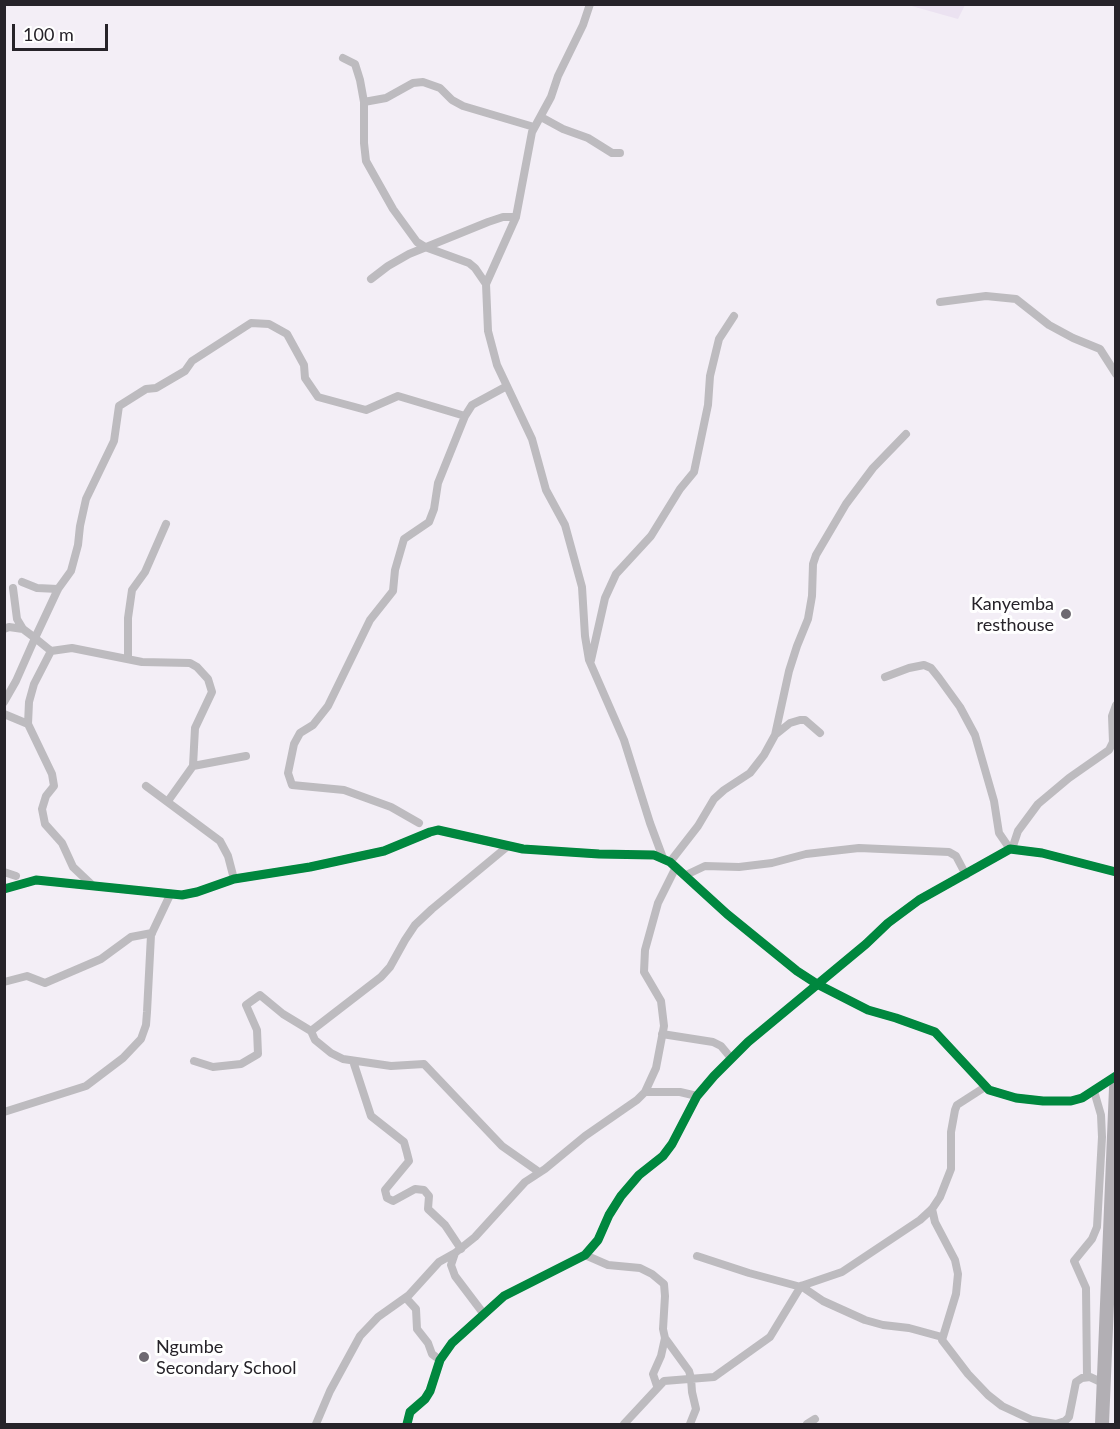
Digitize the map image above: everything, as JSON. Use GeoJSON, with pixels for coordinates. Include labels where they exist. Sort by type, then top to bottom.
{"type":"FeatureCollection","features":[{"type":"Feature","properties":{"kind":"highway"},"geometry":{"type":"LineString","coordinates":[[1102,1425],[1116,1088]]}},
{"type":"Feature","properties":{"kind":"street"},"geometry":{"type":"LineString","coordinates":[[486,284],[516,217],[534,127],[541,117],[590,4]]}},
{"type":"Feature","properties":{"kind":"street"},"geometry":{"type":"LineString","coordinates":[[343,58],[355,64],[364,102],[364,143],[370,170],[400,220],[417,242],[469,263],[476,268],[486,284],[490,338],[497,365],[532,439],[546,490],[565,525],[571,543],[582,587],[585,636],[591,665],[624,740],[650,823],[670,862]]}},
{"type":"Feature","properties":{"kind":"street"},"geometry":{"type":"LineString","coordinates":[[364,102],[386,98],[413,83],[423,82],[440,88],[452,100],[463,106],[534,127]]}},
{"type":"Feature","properties":{"kind":"street"},"geometry":{"type":"LineString","coordinates":[[541,117],[562,129],[588,138],[612,153],[620,153]]}},
{"type":"Feature","properties":{"kind":"street"},"geometry":{"type":"LineString","coordinates":[[371,279],[399,259],[425,247],[492,220],[516,217]]}},
{"type":"Feature","properties":{"kind":"street"},"geometry":{"type":"LineString","coordinates":[[940,302],[986,296],[1016,298],[1049,326],[1097,347],[1116,374]]}},
{"type":"Feature","properties":{"kind":"street"},"geometry":{"type":"LineString","coordinates":[[591,665],[591,656],[605,598],[616,574],[651,536],[680,489],[694,472],[719,339],[734,316]]}},
{"type":"Feature","properties":{"kind":"street"},"geometry":{"type":"LineString","coordinates":[[4,702],[58,589],[70,571],[78,545],[86,499],[114,441],[119,406],[146,389],[156,388],[185,371],[192,362],[251,323],[269,324],[287,334],[304,365],[305,378],[318,397],[366,410],[398,396],[465,416]]}},
{"type":"Feature","properties":{"kind":"street"},"geometry":{"type":"LineString","coordinates":[[419,823],[391,807],[344,790],[292,784],[288,773],[294,744],[300,733],[313,725],[328,706],[370,620],[393,591],[395,570],[404,538],[429,522],[438,483],[465,416],[472,405],[507,386]]}},
{"type":"Feature","properties":{"kind":"street"},"geometry":{"type":"LineString","coordinates":[[316,1425],[330,1391],[360,1336],[378,1317],[406,1298],[439,1262],[458,1251],[492,1219],[525,1182],[645,1092],[656,1068],[664,1019],[661,1001],[644,972],[644,963],[653,918],[670,862],[714,799],[757,766],[775,735],[796,646],[808,619],[816,555],[846,504],[873,468],[906,434]]}},
{"type":"Feature","properties":{"kind":"street"},"geometry":{"type":"LineString","coordinates":[[128,658],[128,618],[132,590],[145,572],[166,524]]}},
{"type":"Feature","properties":{"kind":"street"},"geometry":{"type":"LineString","coordinates":[[22,582],[38,588],[58,589]]}},
{"type":"Feature","properties":{"kind":"street"},"geometry":{"type":"LineString","coordinates":[[13,588],[17,619],[23,629],[51,651],[72,648],[142,662],[190,663],[208,679],[212,693],[195,728],[193,766],[168,801]]}},
{"type":"Feature","properties":{"kind":"street"},"geometry":{"type":"LineString","coordinates":[[4,629],[9,627],[23,629]]}},
{"type":"Feature","properties":{"kind":"street"},"geometry":{"type":"LineString","coordinates":[[51,651],[34,684],[29,702],[28,724],[52,774],[54,786],[46,796],[42,809],[45,824],[62,843],[73,867],[92,885]]}},
{"type":"Feature","properties":{"kind":"street"},"geometry":{"type":"LineString","coordinates":[[885,677],[924,665],[932,668],[944,684],[975,735],[994,801],[997,827],[1011,849]]}},
{"type":"Feature","properties":{"kind":"street"},"geometry":{"type":"LineString","coordinates":[[1011,849],[1018,831],[1038,804],[1069,778],[1109,750],[1113,742],[1112,716],[1116,705]]}},
{"type":"Feature","properties":{"kind":"street"},"geometry":{"type":"LineString","coordinates":[[4,714],[28,724]]}},
{"type":"Feature","properties":{"kind":"street"},"geometry":{"type":"LineString","coordinates":[[775,735],[790,723],[800,720],[805,720],[820,733]]}},
{"type":"Feature","properties":{"kind":"street"},"geometry":{"type":"LineString","coordinates":[[193,766],[246,756]]}},
{"type":"Feature","properties":{"kind":"street"},"geometry":{"type":"LineString","coordinates":[[146,786],[220,841],[228,856],[234,879]]}},
{"type":"Feature","properties":{"kind":"street"},"geometry":{"type":"LineString","coordinates":[[4,889],[22,882],[36,880],[170,895],[197,892],[234,879],[310,867],[384,851],[434,831],[508,846],[562,852],[654,855],[670,862],[727,914],[797,971],[817,984],[868,1010],[935,1032],[989,1090],[1016,1098],[1071,1101],[1082,1098],[1116,1076]]}},
{"type":"Feature","properties":{"kind":"street"},"geometry":{"type":"LineString","coordinates":[[311,1031],[381,977],[390,968],[405,940],[432,909],[508,846]]}},
{"type":"Feature","properties":{"kind":"street"},"geometry":{"type":"LineString","coordinates":[[686,876],[705,866],[739,867],[772,863],[806,854],[859,848],[953,853],[966,875]]}},
{"type":"Feature","properties":{"kind":"street"},"geometry":{"type":"LineString","coordinates":[[406,1425],[410,1412],[425,1400],[440,1360],[452,1343],[483,1313],[514,1290],[585,1255],[598,1240],[609,1215],[621,1196],[639,1175],[663,1156],[672,1144],[697,1096],[731,1058],[906,909],[1011,849],[1042,852],[1116,872]]}},
{"type":"Feature","properties":{"kind":"street"},"geometry":{"type":"LineString","coordinates":[[4,872],[16,876]]}},
{"type":"Feature","properties":{"kind":"street"},"geometry":{"type":"LineString","coordinates":[[4,1112],[86,1086],[139,1042],[146,1025],[152,933],[170,895]]}},
{"type":"Feature","properties":{"kind":"street"},"geometry":{"type":"LineString","coordinates":[[4,982],[27,976],[45,983],[101,959],[131,938],[152,933]]}},
{"type":"Feature","properties":{"kind":"street"},"geometry":{"type":"LineString","coordinates":[[194,1061],[213,1067],[241,1064],[258,1054],[257,1030],[246,1005],[260,995],[283,1014],[311,1031],[315,1040],[331,1053],[353,1061],[391,1065],[424,1064],[502,1146],[539,1172]]}},
{"type":"Feature","properties":{"kind":"street"},"geometry":{"type":"LineString","coordinates":[[662,1034],[713,1042],[721,1046],[731,1058]]}},
{"type":"Feature","properties":{"kind":"street"},"geometry":{"type":"LineString","coordinates":[[353,1061],[371,1116],[404,1142],[409,1161],[385,1190],[387,1198],[393,1201],[415,1189],[424,1190],[429,1196],[428,1209],[445,1226],[458,1251]]}},
{"type":"Feature","properties":{"kind":"street"},"geometry":{"type":"LineString","coordinates":[[624,1425],[657,1386],[668,1379],[713,1378],[766,1341],[801,1286],[826,1279],[856,1264],[920,1220],[932,1209],[940,1197],[951,1169],[951,1132],[954,1110],[957,1105],[985,1087]]}},
{"type":"Feature","properties":{"kind":"street"},"geometry":{"type":"LineString","coordinates":[[1087,1377],[1086,1288],[1074,1261],[1092,1239],[1098,1227],[1101,1126],[1099,1104],[1094,1091]]}},
{"type":"Feature","properties":{"kind":"street"},"geometry":{"type":"LineString","coordinates":[[645,1092],[680,1092],[697,1096]]}},
{"type":"Feature","properties":{"kind":"street"},"geometry":{"type":"LineString","coordinates":[[932,1209],[935,1222],[958,1266],[957,1294],[942,1337],[943,1343],[988,1395],[1002,1406],[1032,1420],[1048,1424],[1065,1421],[1070,1412],[1075,1385],[1082,1378],[1087,1377],[1103,1383]]}},
{"type":"Feature","properties":{"kind":"street"},"geometry":{"type":"LineString","coordinates":[[458,1251],[451,1265],[455,1275],[483,1313]]}},
{"type":"Feature","properties":{"kind":"street"},"geometry":{"type":"LineString","coordinates":[[585,1255],[608,1265],[640,1268],[664,1284],[663,1329],[665,1338],[689,1371],[691,1378],[696,1409],[690,1425]]}},
{"type":"Feature","properties":{"kind":"street"},"geometry":{"type":"LineString","coordinates":[[697,1256],[749,1274],[801,1286],[823,1301],[857,1317],[883,1325],[909,1328],[942,1337]]}},
{"type":"Feature","properties":{"kind":"street"},"geometry":{"type":"LineString","coordinates":[[406,1298],[416,1309],[417,1329],[428,1343],[432,1354],[440,1360]]}},
{"type":"Feature","properties":{"kind":"street"},"geometry":{"type":"LineString","coordinates":[[657,1386],[653,1374],[661,1356],[665,1338]]}},
{"type":"Feature","properties":{"kind":"street"},"geometry":{"type":"LineString","coordinates":[[807,1425],[815,1419]]}},
{"type":"Feature","properties":{"kind":"shaded area"},"geometry":{"type":"Polygon","coordinates":[[[908,5],[965,5],[958,19],[908,5]]]}},
{"type":"Feature","properties":{"kind":"cycle path"},"geometry":{"type":"LineString","coordinates":[[4,889],[36,880],[182,895],[234,879],[310,867],[384,851],[438,830],[523,849],[654,855],[670,862],[727,914],[797,971],[817,984],[868,1010],[935,1032],[989,1090],[1016,1098],[1071,1101],[1082,1098],[1116,1076]]}},
{"type":"Feature","properties":{"kind":"cycle path"},"geometry":{"type":"LineString","coordinates":[[407,1424],[410,1412],[425,1399],[430,1391],[440,1360],[452,1343],[504,1296],[585,1255],[598,1240],[609,1215],[621,1196],[639,1175],[663,1156],[672,1144],[697,1096],[714,1076],[748,1042],[888,923],[919,900],[1010,849],[1042,853],[1116,872]]}},
{"type":"Feature","properties":{"kind":"place","name":"Kanyemba resthouse"},"geometry":{"type":"Point","coordinates":[1066,614]}},
{"type":"Feature","properties":{"kind":"place","name":"Ngumbe Secondary School"},"geometry":{"type":"Point","coordinates":[144,1357]}}]}
